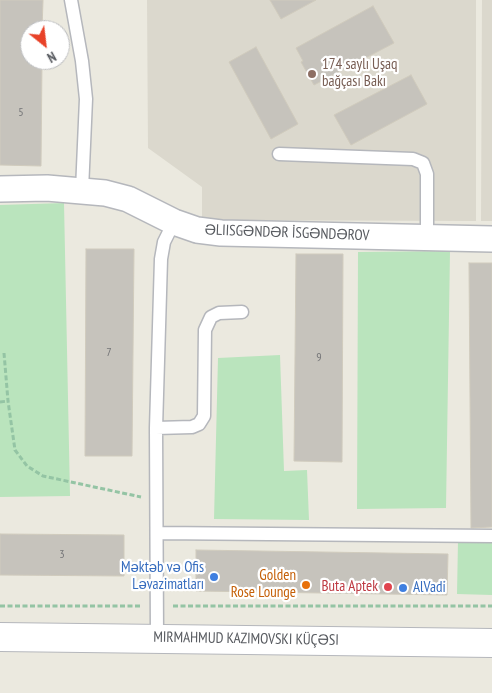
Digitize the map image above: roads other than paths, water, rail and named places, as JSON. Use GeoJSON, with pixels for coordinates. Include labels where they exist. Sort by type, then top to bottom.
{"type":"FeatureCollection","features":[{"type":"Feature","properties":{"kind":"street","name":"ƏLIISGƏNDƏR İSGƏNDƏROV"},"geometry":{"type":"LineString","coordinates":[[0,188],[47,188],[105,193],[128,199],[174,222],[198,230],[222,233],[492,239]]}},
{"type":"Feature","properties":{"kind":"street"},"geometry":{"type":"LineString","coordinates":[[0,637],[492,643]]}},
{"type":"Feature","properties":{"kind":"lane"},"geometry":{"type":"LineString","coordinates":[[71,0],[82,61],[86,99],[82,190]]}},
{"type":"Feature","properties":{"kind":"lane"},"geometry":{"type":"LineString","coordinates":[[279,154],[413,159],[423,163],[427,174],[428,237]]}},
{"type":"Feature","properties":{"kind":"lane"},"geometry":{"type":"LineString","coordinates":[[158,638],[156,428],[161,259],[164,242],[174,222]]}},
{"type":"Feature","properties":{"kind":"lane"},"geometry":{"type":"LineString","coordinates":[[156,428],[192,427],[199,424],[204,416],[205,330],[211,317],[219,312],[242,312]]}},
{"type":"Feature","properties":{"kind":"lane"},"geometry":{"type":"LineString","coordinates":[[158,533],[492,536]]}},
{"type":"Feature","properties":{"kind":"place","name":"174 saylı Uşaq bağçası Bakı"},"geometry":{"type":"Point","coordinates":[312,74]}},
{"type":"Feature","properties":{"kind":"place","name":"Məktəb və Ofis Ləvazimatları"},"geometry":{"type":"Point","coordinates":[214,577]}},
{"type":"Feature","properties":{"kind":"place","name":"Golden Rose Lounge"},"geometry":{"type":"Point","coordinates":[306,585]}},
{"type":"Feature","properties":{"kind":"place","name":"Buta Aptek"},"geometry":{"type":"Point","coordinates":[388,587]}},
{"type":"Feature","properties":{"kind":"place","name":"AlVadi"},"geometry":{"type":"Point","coordinates":[403,588]}}]}
